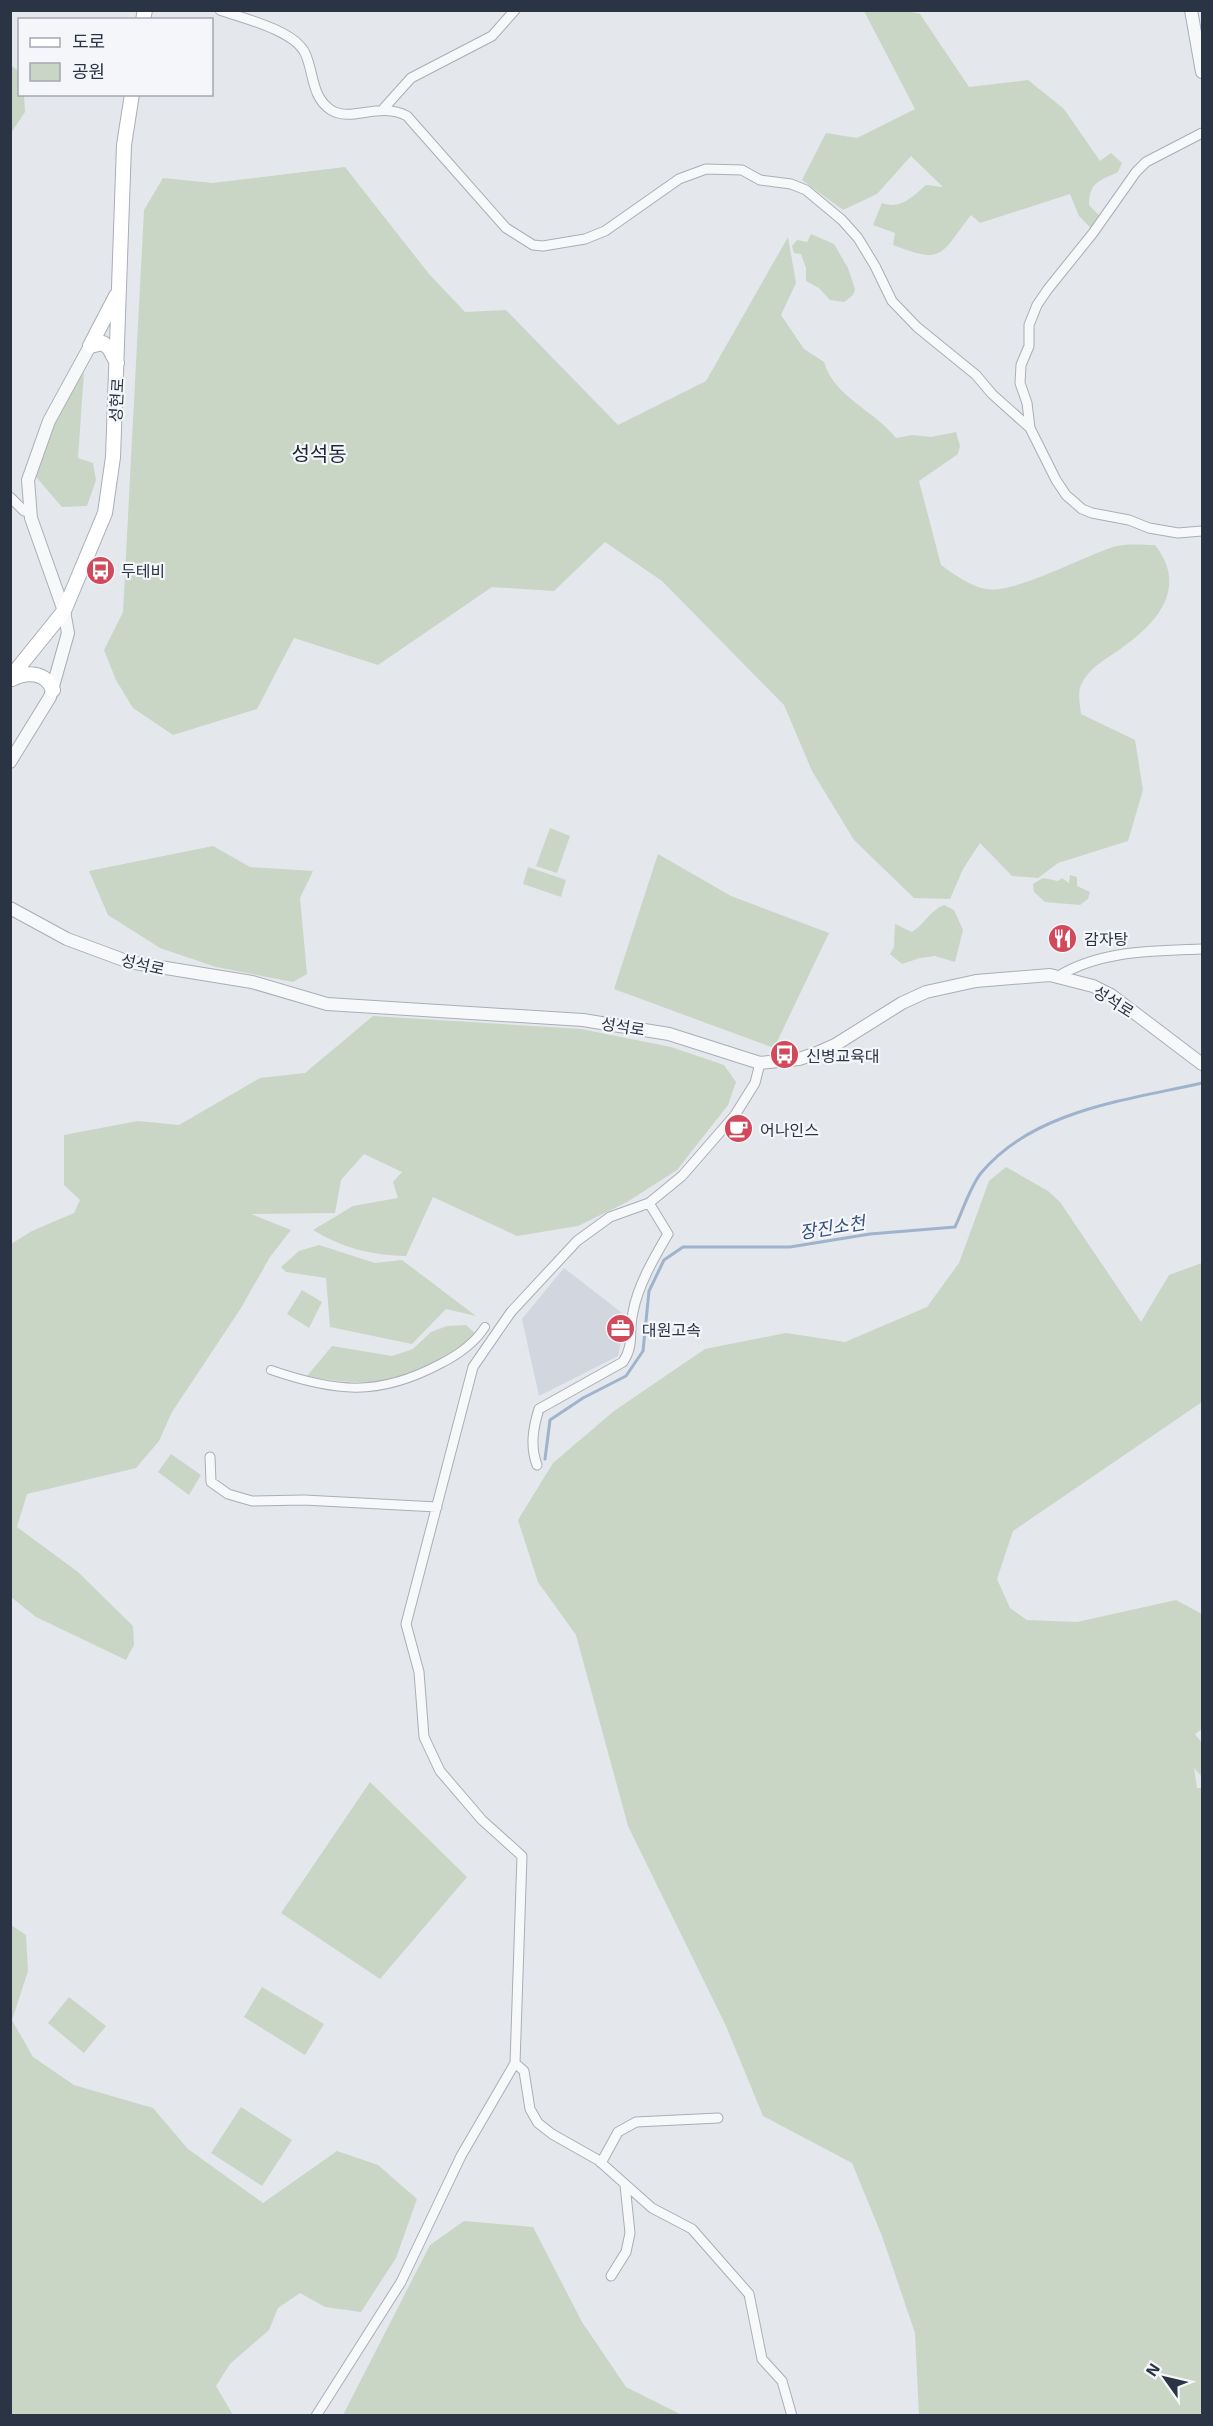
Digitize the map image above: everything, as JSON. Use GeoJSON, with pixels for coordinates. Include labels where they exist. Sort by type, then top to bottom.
{"type":"FeatureCollection","features":[{"type":"Feature","properties":{"kind":"main road","name":"성현로"},"geometry":{"type":"LineString","coordinates":[[10,679],[64,610],[105,513],[113,457],[124,145],[132,96]]}},
{"type":"Feature","properties":{"kind":"main road"},"geometry":{"type":"LineString","coordinates":[[90,346],[119,289]]}},
{"type":"Feature","properties":{"kind":"main road"},"geometry":{"type":"LineString","coordinates":[[90,346],[100,342],[106,345],[117,365]]}},
{"type":"Feature","properties":{"kind":"main road"},"geometry":{"type":"LineString","coordinates":[[10,679],[23,674],[33,674],[50,683],[53,690]]}},
{"type":"Feature","properties":{"kind":"street"},"geometry":{"type":"LineString","coordinates":[[220,10],[279,31],[298,44],[305,52],[320,100],[330,110],[343,115],[384,108],[407,116],[506,228],[533,245],[543,246],[585,239],[605,231],[679,179],[706,169],[742,170],[760,180],[791,184],[806,190],[843,220],[858,237],[892,301],[917,327],[971,370],[992,394],[1030,428]]}},
{"type":"Feature","properties":{"kind":"street"},"geometry":{"type":"LineString","coordinates":[[384,108],[411,78],[492,36],[515,10]]}},
{"type":"Feature","properties":{"kind":"street"},"geometry":{"type":"LineString","coordinates":[[1191,10],[1203,72]]}},
{"type":"Feature","properties":{"kind":"street"},"geometry":{"type":"LineString","coordinates":[[1203,133],[1146,162],[1136,172],[1037,305],[1029,325],[1029,346],[1020,365],[1020,383],[1030,428],[1066,495],[1082,509],[1092,513],[1129,519],[1149,528],[1178,533],[1203,531]]}},
{"type":"Feature","properties":{"kind":"street"},"geometry":{"type":"LineString","coordinates":[[10,762],[53,690],[69,633],[64,610],[39,546],[27,492],[34,458],[49,421],[90,346]]}},
{"type":"Feature","properties":{"kind":"street"},"geometry":{"type":"LineString","coordinates":[[10,497],[31,513]]}},
{"type":"Feature","properties":{"kind":"street","name":"성석로"},"geometry":{"type":"LineString","coordinates":[[10,908],[67,939],[129,962],[252,982],[327,1004],[584,1020],[669,1034],[760,1063],[799,1059],[826,1049],[887,1011],[926,992],[976,981],[1028,976],[1057,977],[1093,986],[1111,995],[1203,1064]]}},
{"type":"Feature","properties":{"kind":"street"},"geometry":{"type":"LineString","coordinates":[[1057,977],[1076,965],[1132,952],[1203,950]]}},
{"type":"Feature","properties":{"kind":"street"},"geometry":{"type":"LineString","coordinates":[[316,2415],[401,2282],[461,2156],[515,2063],[522,1856],[482,1820],[440,1771],[424,1737],[419,1672],[406,1624],[473,1367],[511,1312],[577,1241],[610,1217],[649,1203],[682,1176],[735,1115],[755,1083],[760,1063]]}},
{"type":"Feature","properties":{"kind":"street"},"geometry":{"type":"LineString","coordinates":[[537,1465],[532,1453],[534,1425],[539,1409],[623,1362],[630,1351],[633,1312],[649,1268],[668,1234],[649,1203]]}},
{"type":"Feature","properties":{"kind":"street"},"geometry":{"type":"LineString","coordinates":[[271,1370],[312,1385],[346,1388],[385,1386],[423,1373],[457,1355],[478,1337],[485,1327]]}},
{"type":"Feature","properties":{"kind":"street"},"geometry":{"type":"LineString","coordinates":[[210,1457],[211,1482],[228,1494],[252,1501],[315,1500],[437,1507]]}},
{"type":"Feature","properties":{"kind":"street"},"geometry":{"type":"LineString","coordinates":[[515,2063],[524,2071],[530,2109],[538,2123],[601,2163],[651,2208],[692,2229],[749,2294],[762,2359],[782,2381],[792,2415]]}},
{"type":"Feature","properties":{"kind":"street"},"geometry":{"type":"LineString","coordinates":[[601,2163],[618,2132],[636,2122],[718,2118]]}},
{"type":"Feature","properties":{"kind":"street"},"geometry":{"type":"LineString","coordinates":[[611,2276],[626,2252],[630,2233],[625,2185]]}},
{"type":"Feature","properties":{"kind":"shaded area"},"geometry":{"type":"Polygon","coordinates":[[[564,1268],[626,1316],[618,1356],[539,1396],[522,1319],[564,1268]]]}},
{"type":"Feature","properties":{"kind":"green space"},"geometry":{"type":"Polygon","coordinates":[[[864,11],[908,11],[920,14],[969,87],[1028,80],[1064,109],[1100,161],[1111,153],[1122,163],[1118,172],[1098,182],[1091,191],[1089,205],[1101,217],[1092,229],[1079,216],[1070,194],[980,223],[971,215],[940,252],[932,255],[922,254],[893,245],[895,233],[873,225],[882,203],[895,205],[901,203],[926,185],[943,187],[911,156],[877,194],[843,210],[802,180],[826,133],[857,138],[915,109],[864,11]]]}},
{"type":"Feature","properties":{"kind":"green space"},"geometry":{"type":"Polygon","coordinates":[[[10,65],[18,70],[18,96],[24,96],[25,112],[11,133],[10,65]]]}},
{"type":"Feature","properties":{"kind":"green space"},"geometry":{"type":"Polygon","coordinates":[[[345,167],[429,274],[465,312],[506,310],[618,425],[706,381],[788,237],[796,283],[781,315],[804,349],[824,362],[837,385],[896,438],[912,435],[931,437],[956,432],[960,446],[958,454],[919,481],[941,565],[974,585],[986,589],[999,589],[1050,573],[1113,547],[1155,545],[1169,573],[1166,599],[1159,612],[1140,634],[1102,661],[1086,676],[1080,686],[1079,694],[1081,714],[1135,740],[1143,790],[1128,841],[1058,863],[1038,878],[1012,876],[980,843],[963,869],[950,899],[914,898],[854,840],[812,771],[784,705],[662,581],[605,542],[554,591],[492,587],[378,665],[294,638],[257,709],[173,735],[133,708],[116,680],[104,650],[123,612],[144,210],[163,178],[213,183],[345,167]]]}},
{"type":"Feature","properties":{"kind":"green space"},"geometry":{"type":"Polygon","coordinates":[[[811,234],[834,244],[848,268],[855,289],[853,295],[844,302],[830,300],[819,288],[806,281],[806,268],[801,254],[794,253],[792,246],[797,240],[807,242],[811,234]]]}},
{"type":"Feature","properties":{"kind":"green space"},"geometry":{"type":"Polygon","coordinates":[[[84,372],[78,458],[93,463],[96,480],[87,506],[62,507],[36,477],[53,424],[84,372]]]}},
{"type":"Feature","properties":{"kind":"green space"},"geometry":{"type":"Polygon","coordinates":[[[550,828],[570,836],[557,873],[536,866],[550,828]]]}},
{"type":"Feature","properties":{"kind":"green space"},"geometry":{"type":"Polygon","coordinates":[[[213,846],[250,867],[313,871],[300,898],[307,974],[293,982],[216,967],[160,948],[108,915],[89,871],[213,846]]]}},
{"type":"Feature","properties":{"kind":"green space"},"geometry":{"type":"Polygon","coordinates":[[[658,854],[731,896],[829,933],[774,1048],[614,989],[658,854]]]}},
{"type":"Feature","properties":{"kind":"green space"},"geometry":{"type":"Polygon","coordinates":[[[528,867],[566,880],[561,897],[523,884],[528,867]]]}},
{"type":"Feature","properties":{"kind":"green space"},"geometry":{"type":"Polygon","coordinates":[[[1070,875],[1077,877],[1077,886],[1090,892],[1088,899],[1080,905],[1045,902],[1034,892],[1033,884],[1043,878],[1058,881],[1062,878],[1069,883],[1070,875]]]}},
{"type":"Feature","properties":{"kind":"green space"},"geometry":{"type":"Polygon","coordinates":[[[944,905],[954,910],[963,930],[955,962],[935,956],[902,964],[890,954],[894,947],[895,924],[912,932],[934,911],[944,905]]]}},
{"type":"Feature","properties":{"kind":"green space"},"geometry":{"type":"Polygon","coordinates":[[[373,1016],[581,1029],[671,1047],[724,1065],[736,1082],[728,1105],[677,1170],[627,1202],[578,1226],[517,1236],[433,1197],[406,1256],[369,1252],[346,1246],[313,1230],[353,1206],[398,1198],[393,1182],[402,1172],[364,1154],[341,1180],[335,1213],[251,1214],[291,1230],[270,1257],[241,1308],[172,1412],[159,1441],[136,1468],[27,1494],[17,1527],[78,1572],[133,1626],[134,1645],[126,1660],[36,1617],[11,1597],[11,1244],[32,1231],[74,1213],[80,1200],[64,1185],[64,1135],[138,1121],[179,1125],[260,1078],[305,1073],[373,1016]]]}},
{"type":"Feature","properties":{"kind":"green space"},"geometry":{"type":"Polygon","coordinates":[[[1006,1167],[1048,1191],[1060,1202],[1141,1322],[1169,1275],[1202,1263],[1202,1402],[1013,1531],[997,1579],[1010,1608],[1027,1620],[1077,1622],[1176,1600],[1202,1614],[1202,1729],[1195,1734],[1202,1743],[1202,1777],[1194,1768],[1197,1788],[1202,1788],[1202,2415],[919,2415],[915,2333],[882,2236],[852,2163],[763,2116],[726,2026],[628,1826],[576,1635],[538,1582],[518,1520],[553,1463],[614,1411],[705,1349],[786,1333],[845,1342],[927,1307],[959,1263],[989,1181],[1006,1167]]]}},
{"type":"Feature","properties":{"kind":"green space"},"geometry":{"type":"Polygon","coordinates":[[[319,1245],[375,1263],[402,1260],[476,1316],[446,1309],[412,1344],[330,1327],[326,1278],[286,1272],[281,1267],[299,1251],[319,1245]]]}},
{"type":"Feature","properties":{"kind":"green space"},"geometry":{"type":"Polygon","coordinates":[[[302,1290],[322,1302],[309,1328],[287,1314],[302,1290]]]}},
{"type":"Feature","properties":{"kind":"green space"},"geometry":{"type":"Polygon","coordinates":[[[466,1325],[479,1337],[437,1365],[416,1374],[370,1382],[338,1381],[307,1376],[332,1346],[392,1356],[413,1349],[431,1332],[447,1326],[466,1325]]]}},
{"type":"Feature","properties":{"kind":"green space"},"geometry":{"type":"Polygon","coordinates":[[[171,1454],[201,1475],[189,1495],[158,1472],[171,1454]]]}},
{"type":"Feature","properties":{"kind":"green space"},"geometry":{"type":"Polygon","coordinates":[[[370,1782],[467,1877],[380,1979],[281,1913],[370,1782]]]}},
{"type":"Feature","properties":{"kind":"green space"},"geometry":{"type":"Polygon","coordinates":[[[11,1925],[26,1935],[28,1971],[12,2020],[33,2057],[74,2085],[153,2108],[188,2149],[263,2203],[337,2151],[378,2165],[417,2199],[396,2258],[361,2312],[325,2307],[300,2293],[278,2308],[269,2330],[230,2364],[216,2386],[233,2415],[11,2415],[11,1925]]]}},
{"type":"Feature","properties":{"kind":"green space"},"geometry":{"type":"Polygon","coordinates":[[[262,1987],[324,2024],[305,2055],[244,2017],[262,1987]]]}},
{"type":"Feature","properties":{"kind":"green space"},"geometry":{"type":"Polygon","coordinates":[[[69,1997],[106,2026],[84,2053],[48,2023],[69,1997]]]}},
{"type":"Feature","properties":{"kind":"green space"},"geometry":{"type":"Polygon","coordinates":[[[241,2107],[292,2140],[262,2186],[211,2153],[241,2107]]]}},
{"type":"Feature","properties":{"kind":"green space"},"geometry":{"type":"Polygon","coordinates":[[[464,2221],[533,2227],[582,2322],[626,2387],[682,2415],[343,2415],[430,2245],[464,2221]]]}},
{"type":"Feature","properties":{"kind":"waterway","name":"장진소천"},"geometry":{"type":"LineString","coordinates":[[545,1459],[550,1420],[583,1398],[626,1376],[643,1351],[649,1291],[664,1260],[683,1247],[790,1247],[870,1234],[955,1227],[981,1173],[1002,1152],[1027,1135],[1054,1121],[1113,1102],[1202,1083]]}},
{"type":"Feature","properties":{"kind":"place","name":"두테비"},"geometry":{"type":"Point","coordinates":[100,570]}},
{"type":"Feature","properties":{"kind":"place","name":"감자탕"},"geometry":{"type":"Point","coordinates":[1063,938]}},
{"type":"Feature","properties":{"kind":"place","name":"신병교육대"},"geometry":{"type":"Point","coordinates":[785,1055]}},
{"type":"Feature","properties":{"kind":"place","name":"어나인스"},"geometry":{"type":"Point","coordinates":[739,1129]}},
{"type":"Feature","properties":{"kind":"place","name":"대원고속"},"geometry":{"type":"Point","coordinates":[621,1329]}},
{"type":"Feature","properties":{"kind":"district","name":"성석동"},"geometry":{"type":"Point","coordinates":[319,453]}}]}
